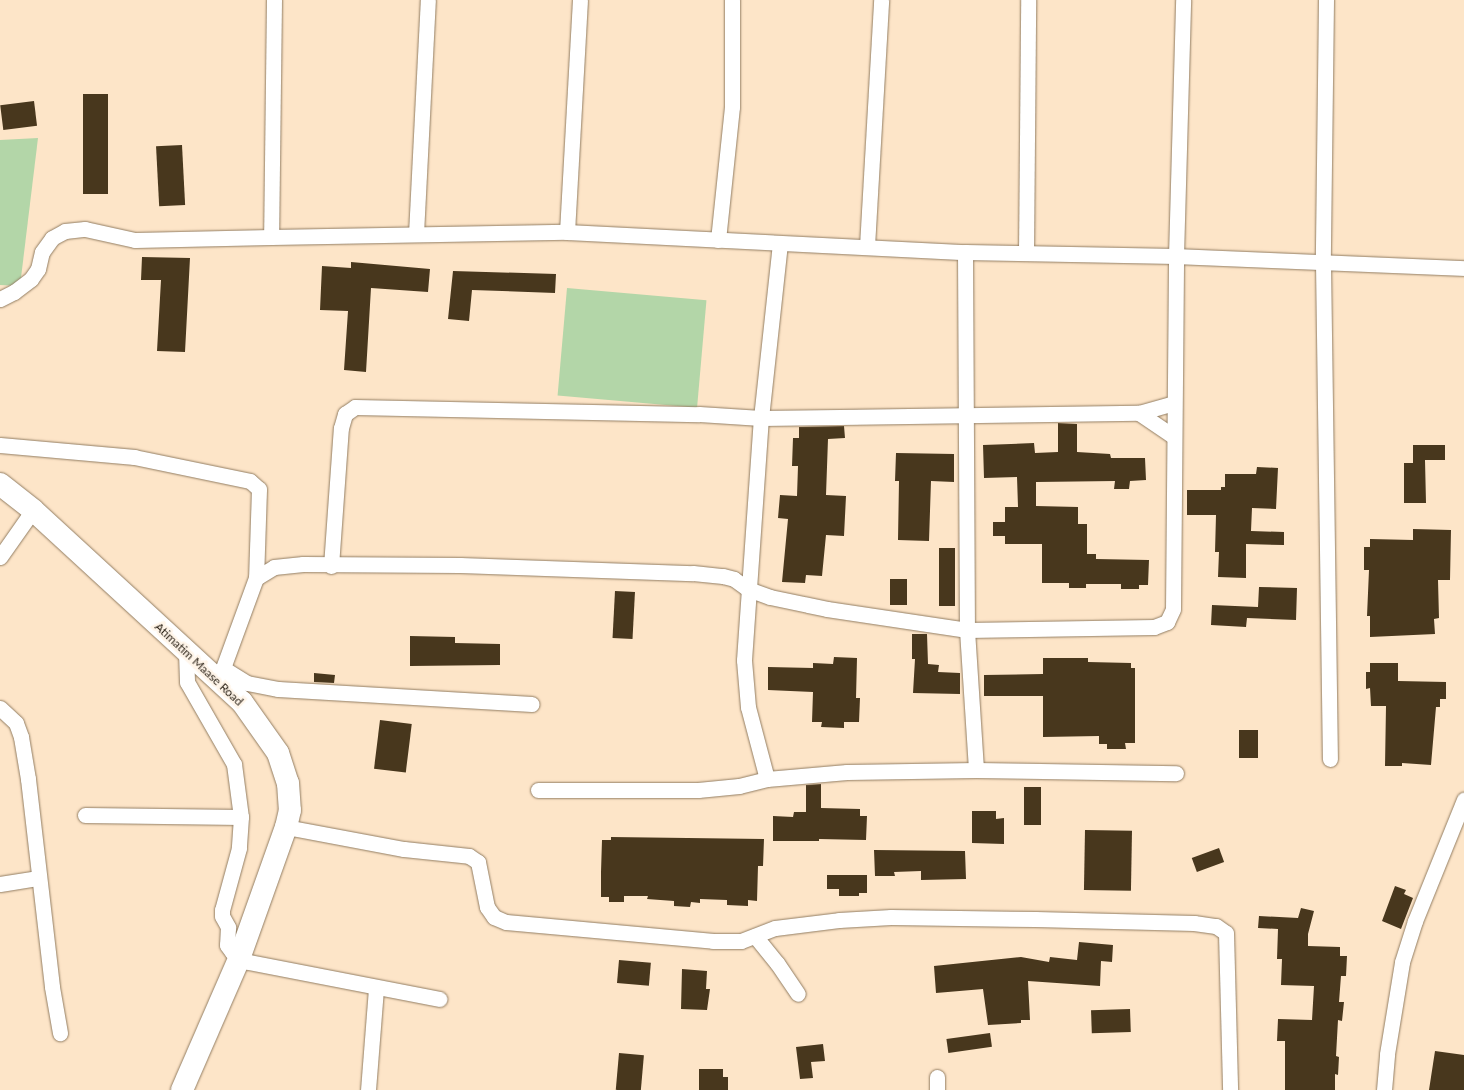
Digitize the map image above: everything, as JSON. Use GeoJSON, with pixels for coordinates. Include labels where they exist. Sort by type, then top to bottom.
{"type":"FeatureCollection","features":[{"type":"Feature","properties":{"kind":"main road","name":"Atimatim Maase Road"},"geometry":{"type":"LineString","coordinates":[[0,484],[33,510],[186,652],[222,676],[278,752],[288,783],[290,810],[286,827],[240,959],[182,1090]]}},
{"type":"Feature","properties":{"kind":"street"},"geometry":{"type":"LineString","coordinates":[[271,237],[274,0]]}},
{"type":"Feature","properties":{"kind":"street"},"geometry":{"type":"LineString","coordinates":[[416,234],[428,0]]}},
{"type":"Feature","properties":{"kind":"street"},"geometry":{"type":"LineString","coordinates":[[567,232],[580,0]]}},
{"type":"Feature","properties":{"kind":"street"},"geometry":{"type":"LineString","coordinates":[[718,240],[732,107],[732,0]]}},
{"type":"Feature","properties":{"kind":"street"},"geometry":{"type":"LineString","coordinates":[[867,246],[881,0]]}},
{"type":"Feature","properties":{"kind":"street"},"geometry":{"type":"LineString","coordinates":[[1026,253],[1028,0]]}},
{"type":"Feature","properties":{"kind":"street"},"geometry":{"type":"LineString","coordinates":[[256,578],[274,567],[303,564],[332,566],[460,565],[694,573],[734,579],[748,589],[770,597],[827,609],[967,630],[1154,627],[1167,622],[1173,608],[1173,403],[1184,0]]}},
{"type":"Feature","properties":{"kind":"street"},"geometry":{"type":"LineString","coordinates":[[1326,0],[1323,262],[1330,760]]}},
{"type":"Feature","properties":{"kind":"street"},"geometry":{"type":"LineString","coordinates":[[0,299],[14,292],[31,279],[38,270],[42,252],[52,238],[65,231],[85,229],[135,240],[567,232],[965,252],[1176,256],[1464,268]]}},
{"type":"Feature","properties":{"kind":"street"},"geometry":{"type":"LineString","coordinates":[[767,779],[746,693],[744,660],[761,418],[780,244]]}},
{"type":"Feature","properties":{"kind":"street"},"geometry":{"type":"LineString","coordinates":[[965,252],[964,416],[967,630],[976,770]]}},
{"type":"Feature","properties":{"kind":"street"},"geometry":{"type":"LineString","coordinates":[[332,566],[341,428],[345,414],[355,407],[699,414],[761,418],[1139,413],[1173,403]]}},
{"type":"Feature","properties":{"kind":"street"},"geometry":{"type":"LineString","coordinates":[[1139,413],[1173,436]]}},
{"type":"Feature","properties":{"kind":"street"},"geometry":{"type":"LineString","coordinates":[[0,445],[134,457],[250,481],[259,489],[256,578],[222,676],[278,689],[532,704]]}},
{"type":"Feature","properties":{"kind":"street"},"geometry":{"type":"LineString","coordinates":[[0,556],[33,510]]}},
{"type":"Feature","properties":{"kind":"street"},"geometry":{"type":"LineString","coordinates":[[186,652],[187,682],[234,764],[242,817],[239,848],[222,910],[228,927],[227,945],[240,959],[376,988],[439,999]]}},
{"type":"Feature","properties":{"kind":"street"},"geometry":{"type":"LineString","coordinates":[[0,708],[16,723],[28,779],[52,987],[60,1033]]}},
{"type":"Feature","properties":{"kind":"street"},"geometry":{"type":"LineString","coordinates":[[538,790],[698,790],[739,786],[767,779],[847,772],[976,770],[1176,773]]}},
{"type":"Feature","properties":{"kind":"street"},"geometry":{"type":"LineString","coordinates":[[1384,1090],[1387,1054],[1402,962],[1416,921],[1464,800]]}},
{"type":"Feature","properties":{"kind":"street"},"geometry":{"type":"LineString","coordinates":[[85,815],[242,817]]}},
{"type":"Feature","properties":{"kind":"street"},"geometry":{"type":"LineString","coordinates":[[286,827],[404,849],[469,856],[478,862],[487,907],[494,918],[506,922],[713,941],[741,941],[775,928],[839,920],[891,917],[1194,923],[1216,926],[1226,934],[1230,1090]]}},
{"type":"Feature","properties":{"kind":"street"},"geometry":{"type":"LineString","coordinates":[[0,884],[40,878]]}},
{"type":"Feature","properties":{"kind":"street"},"geometry":{"type":"LineString","coordinates":[[755,936],[777,963],[798,994]]}},
{"type":"Feature","properties":{"kind":"street"},"geometry":{"type":"LineString","coordinates":[[368,1090],[376,988]]}},
{"type":"Feature","properties":{"kind":"green space"},"geometry":{"type":"Polygon","coordinates":[[[38,138],[20,286],[0,285],[0,140],[38,138]]]}},
{"type":"Feature","properties":{"kind":"green space"},"geometry":{"type":"Polygon","coordinates":[[[567,288],[706,300],[697,408],[558,396],[567,288]]]}},
{"type":"Feature","properties":{"kind":"building"},"geometry":{"type":"Polygon","coordinates":[[[83,94],[108,94],[108,194],[83,194],[83,94]]]}},
{"type":"Feature","properties":{"kind":"building"},"geometry":{"type":"Polygon","coordinates":[[[34,101],[37,126],[3,130],[0,105],[34,101]]]}},
{"type":"Feature","properties":{"kind":"building"},"geometry":{"type":"Polygon","coordinates":[[[182,145],[185,205],[159,206],[156,146],[182,145]]]}},
{"type":"Feature","properties":{"kind":"building"},"geometry":{"type":"Polygon","coordinates":[[[142,257],[190,258],[185,352],[157,351],[161,280],[141,280],[142,257]]]}},
{"type":"Feature","properties":{"kind":"building"},"geometry":{"type":"Polygon","coordinates":[[[351,262],[430,269],[428,292],[371,288],[366,372],[344,370],[348,311],[320,310],[322,266],[351,268],[351,262]]]}},
{"type":"Feature","properties":{"kind":"building"},"geometry":{"type":"Polygon","coordinates":[[[453,271],[556,274],[555,293],[472,290],[469,321],[448,319],[453,271]]]}},
{"type":"Feature","properties":{"kind":"building"},"geometry":{"type":"Polygon","coordinates":[[[1058,423],[1077,424],[1077,452],[1110,454],[1111,458],[1145,458],[1146,480],[1130,481],[1129,489],[1114,489],[1115,481],[1036,482],[1036,506],[1078,507],[1078,524],[1087,524],[1087,554],[1096,554],[1096,559],[1149,560],[1148,585],[1139,585],[1139,589],[1121,589],[1121,584],[1086,584],[1086,588],[1069,588],[1069,583],[1042,583],[1042,544],[1005,544],[1005,536],[993,536],[993,522],[1005,522],[1005,507],[1018,507],[1017,477],[984,478],[983,445],[1034,443],[1035,453],[1058,452],[1058,423]]]}},
{"type":"Feature","properties":{"kind":"building"},"geometry":{"type":"Polygon","coordinates":[[[844,426],[845,438],[828,439],[826,495],[846,496],[844,536],[826,535],[822,576],[806,575],[805,583],[782,582],[788,519],[778,518],[780,495],[797,496],[798,466],[792,466],[793,438],[799,438],[799,427],[844,426]]]}},
{"type":"Feature","properties":{"kind":"building"},"geometry":{"type":"Polygon","coordinates":[[[1413,445],[1445,445],[1445,460],[1425,460],[1426,503],[1404,503],[1404,463],[1413,463],[1413,445]]]}},
{"type":"Feature","properties":{"kind":"building"},"geometry":{"type":"Polygon","coordinates":[[[896,453],[954,454],[954,482],[931,481],[929,541],[898,540],[899,481],[895,481],[896,453]]]}},
{"type":"Feature","properties":{"kind":"building"},"geometry":{"type":"Polygon","coordinates":[[[1257,467],[1278,468],[1276,509],[1252,508],[1251,531],[1284,532],[1284,545],[1246,544],[1246,578],[1218,577],[1219,552],[1215,552],[1216,515],[1187,515],[1187,490],[1221,490],[1221,487],[1225,487],[1225,474],[1256,474],[1257,467]]]}},
{"type":"Feature","properties":{"kind":"building"},"geometry":{"type":"Polygon","coordinates":[[[1413,529],[1451,530],[1450,580],[1438,580],[1439,618],[1434,619],[1435,634],[1370,637],[1370,616],[1367,616],[1369,570],[1364,570],[1364,547],[1370,547],[1370,539],[1413,540],[1413,529]]]}},
{"type":"Feature","properties":{"kind":"building"},"geometry":{"type":"Polygon","coordinates":[[[939,548],[955,548],[955,606],[939,606],[939,548]]]}},
{"type":"Feature","properties":{"kind":"building"},"geometry":{"type":"Polygon","coordinates":[[[890,579],[907,579],[907,605],[890,605],[890,579]]]}},
{"type":"Feature","properties":{"kind":"building"},"geometry":{"type":"Polygon","coordinates":[[[1259,587],[1297,588],[1296,620],[1247,618],[1246,627],[1211,625],[1212,605],[1258,607],[1259,587]]]}},
{"type":"Feature","properties":{"kind":"building"},"geometry":{"type":"Polygon","coordinates":[[[615,591],[635,592],[633,639],[613,638],[615,591]]]}},
{"type":"Feature","properties":{"kind":"building"},"geometry":{"type":"Polygon","coordinates":[[[912,634],[927,634],[928,664],[939,665],[938,672],[960,673],[960,694],[913,693],[915,659],[912,659],[912,634]]]}},
{"type":"Feature","properties":{"kind":"building"},"geometry":{"type":"Polygon","coordinates":[[[410,636],[455,637],[455,643],[500,644],[500,665],[410,666],[410,636]]]}},
{"type":"Feature","properties":{"kind":"building"},"geometry":{"type":"Polygon","coordinates":[[[834,657],[857,658],[856,698],[860,698],[859,722],[844,722],[844,728],[821,727],[822,722],[812,722],[813,692],[768,690],[768,667],[813,668],[813,663],[833,664],[834,657]]]}},
{"type":"Feature","properties":{"kind":"building"},"geometry":{"type":"Polygon","coordinates":[[[1043,658],[1088,658],[1088,662],[1131,663],[1131,668],[1135,668],[1135,743],[1125,743],[1126,749],[1107,749],[1107,744],[1099,744],[1099,736],[1043,737],[1043,696],[984,696],[984,675],[1043,674],[1043,658]]]}},
{"type":"Feature","properties":{"kind":"building"},"geometry":{"type":"Polygon","coordinates":[[[1370,663],[1398,663],[1398,681],[1446,682],[1446,699],[1440,699],[1440,707],[1436,707],[1431,765],[1402,763],[1402,766],[1385,766],[1386,706],[1371,706],[1370,688],[1366,689],[1366,672],[1370,672],[1370,663]]]}},
{"type":"Feature","properties":{"kind":"building"},"geometry":{"type":"Polygon","coordinates":[[[314,673],[335,675],[334,683],[314,682],[314,673]]]}},
{"type":"Feature","properties":{"kind":"building"},"geometry":{"type":"Polygon","coordinates":[[[380,720],[412,724],[406,773],[374,769],[380,720]]]}},
{"type":"Feature","properties":{"kind":"building"},"geometry":{"type":"Polygon","coordinates":[[[1239,730],[1258,730],[1258,758],[1239,758],[1239,730]]]}},
{"type":"Feature","properties":{"kind":"building"},"geometry":{"type":"Polygon","coordinates":[[[821,784],[821,808],[860,809],[860,816],[867,816],[866,840],[819,839],[819,841],[773,841],[773,816],[793,817],[794,812],[806,812],[806,785],[821,784]]]}},
{"type":"Feature","properties":{"kind":"building"},"geometry":{"type":"Polygon","coordinates":[[[1024,787],[1041,787],[1041,825],[1024,825],[1024,787]]]}},
{"type":"Feature","properties":{"kind":"building"},"geometry":{"type":"Polygon","coordinates":[[[972,811],[996,811],[996,819],[1004,818],[1004,844],[972,843],[972,811]]]}},
{"type":"Feature","properties":{"kind":"building"},"geometry":{"type":"Polygon","coordinates":[[[1085,830],[1132,831],[1131,891],[1084,890],[1085,830]]]}},
{"type":"Feature","properties":{"kind":"building"},"geometry":{"type":"Polygon","coordinates":[[[611,837],[764,839],[763,866],[758,866],[757,901],[748,900],[748,906],[727,905],[727,900],[700,899],[700,903],[691,902],[690,907],[674,906],[674,901],[647,899],[648,896],[624,896],[624,902],[609,902],[609,897],[601,897],[601,872],[602,840],[611,840],[611,837]]]}},
{"type":"Feature","properties":{"kind":"building"},"geometry":{"type":"Polygon","coordinates":[[[1219,848],[1224,862],[1197,872],[1192,858],[1219,848]]]}},
{"type":"Feature","properties":{"kind":"building"},"geometry":{"type":"Polygon","coordinates":[[[874,850],[965,851],[966,879],[921,880],[921,871],[894,872],[895,876],[875,876],[874,850]]]}},
{"type":"Feature","properties":{"kind":"building"},"geometry":{"type":"Polygon","coordinates":[[[827,875],[867,875],[867,893],[859,893],[859,896],[839,896],[839,889],[827,889],[827,875]]]}},
{"type":"Feature","properties":{"kind":"building"},"geometry":{"type":"Polygon","coordinates":[[[1395,886],[1406,890],[1404,894],[1413,898],[1401,929],[1382,921],[1395,886]]]}},
{"type":"Feature","properties":{"kind":"building"},"geometry":{"type":"Polygon","coordinates":[[[1301,908],[1314,911],[1308,934],[1308,946],[1340,947],[1340,956],[1347,956],[1346,976],[1341,976],[1339,1002],[1344,1002],[1342,1021],[1338,1020],[1336,1056],[1339,1057],[1338,1075],[1335,1074],[1335,1090],[1285,1090],[1285,1041],[1277,1041],[1278,1019],[1312,1020],[1314,986],[1281,985],[1282,959],[1277,959],[1278,929],[1258,928],[1259,916],[1298,918],[1301,908]]]}},
{"type":"Feature","properties":{"kind":"building"},"geometry":{"type":"Polygon","coordinates":[[[1079,942],[1113,945],[1112,962],[1101,961],[1100,986],[1028,981],[1030,1020],[1021,1020],[1021,1023],[988,1025],[983,989],[936,993],[934,966],[1021,957],[1049,962],[1050,957],[1077,960],[1079,942]]]}},
{"type":"Feature","properties":{"kind":"building"},"geometry":{"type":"Polygon","coordinates":[[[619,960],[651,963],[649,986],[617,983],[619,960]]]}},
{"type":"Feature","properties":{"kind":"building"},"geometry":{"type":"Polygon","coordinates":[[[682,969],[707,971],[706,989],[710,989],[707,1010],[681,1009],[682,969]]]}},
{"type":"Feature","properties":{"kind":"building"},"geometry":{"type":"Polygon","coordinates":[[[1130,1009],[1131,1032],[1092,1033],[1091,1010],[1130,1009]]]}},
{"type":"Feature","properties":{"kind":"building"},"geometry":{"type":"Polygon","coordinates":[[[990,1033],[992,1047],[948,1053],[946,1039],[990,1033]]]}},
{"type":"Feature","properties":{"kind":"building"},"geometry":{"type":"Polygon","coordinates":[[[823,1044],[825,1061],[811,1062],[813,1078],[800,1079],[796,1047],[823,1044]]]}},
{"type":"Feature","properties":{"kind":"building"},"geometry":{"type":"Polygon","coordinates":[[[1435,1051],[1464,1055],[1464,1090],[1429,1090],[1435,1051]]]}},
{"type":"Feature","properties":{"kind":"building"},"geometry":{"type":"Polygon","coordinates":[[[619,1053],[644,1055],[641,1090],[616,1090],[619,1053]]]}},
{"type":"Feature","properties":{"kind":"building"},"geometry":{"type":"Polygon","coordinates":[[[699,1069],[723,1069],[723,1077],[728,1077],[728,1090],[699,1090],[699,1069]]]}}]}
